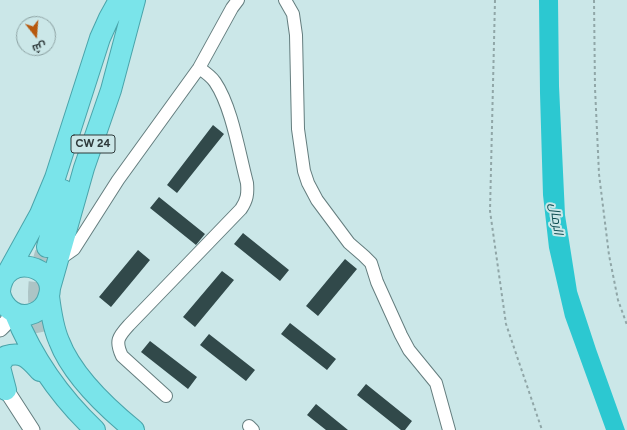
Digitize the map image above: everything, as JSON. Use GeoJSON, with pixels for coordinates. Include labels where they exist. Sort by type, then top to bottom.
{"type":"FeatureCollection","features":[{"type":"Feature","properties":{"kind":"highway","name":"CW 24"},"geometry":{"type":"LineString","coordinates":[[120,0],[106,53],[81,130],[53,252],[49,292],[56,335],[69,361],[97,396],[134,430]]}},
{"type":"Feature","properties":{"kind":"highway","name":"CW 24"},"geometry":{"type":"LineString","coordinates":[[2,283],[21,246],[35,224],[50,191],[100,38],[109,18],[120,0]]}},
{"type":"Feature","properties":{"kind":"highway","name":"CW 24"},"geometry":{"type":"LineString","coordinates":[[53,252],[112,90],[135,0]]}},
{"type":"Feature","properties":{"kind":"highway"},"geometry":{"type":"LineString","coordinates":[[30,266],[37,269],[48,280],[49,292],[46,304],[40,310],[32,314],[24,315],[13,312],[5,306],[2,300],[2,283],[15,268],[30,266]]}},
{"type":"Feature","properties":{"kind":"highway"},"geometry":{"type":"LineString","coordinates":[[13,312],[27,340],[57,389]]}},
{"type":"Feature","properties":{"kind":"highway"},"geometry":{"type":"LineString","coordinates":[[42,332],[62,374],[75,392],[108,430]]}},
{"type":"Feature","properties":{"kind":"highway"},"geometry":{"type":"LineString","coordinates":[[2,386],[0,366],[2,360],[6,356],[19,354],[26,357],[57,389],[75,411],[95,430]]}},
{"type":"Feature","properties":{"kind":"street"},"geometry":{"type":"LineString","coordinates":[[53,252],[64,256],[74,249],[118,180],[199,68],[232,8],[238,0]]}},
{"type":"Feature","properties":{"kind":"street"},"geometry":{"type":"LineString","coordinates":[[285,0],[293,14],[296,35],[298,129],[304,171],[308,183],[317,200],[349,243],[368,260],[404,340],[414,356],[436,383],[449,430]]}},
{"type":"Feature","properties":{"kind":"street"},"geometry":{"type":"LineString","coordinates":[[166,396],[122,356],[118,341],[120,334],[241,209],[246,201],[248,193],[247,183],[228,109],[221,92],[214,81],[199,68]]}},
{"type":"Feature","properties":{"kind":"street"},"geometry":{"type":"LineString","coordinates":[[0,329],[10,318],[13,312]]}},
{"type":"Feature","properties":{"kind":"street"},"geometry":{"type":"LineString","coordinates":[[2,386],[32,430]]}},
{"type":"Feature","properties":{"kind":"path"},"geometry":{"type":"LineString","coordinates":[[495,0],[490,211],[506,324],[542,430]]}},
{"type":"Feature","properties":{"kind":"path"},"geometry":{"type":"LineString","coordinates":[[594,0],[595,88],[599,174],[609,255],[618,300],[627,325]]}},
{"type":"Feature","properties":{"kind":"water","name":"الرمال"},"geometry":{"type":"Polygon","coordinates":[[[539,0],[558,0],[559,86],[565,215],[577,291],[625,430],[606,430],[565,317],[549,248],[543,195],[539,0]]]}},
{"type":"Feature","properties":{"kind":"building"},"geometry":{"type":"Polygon","coordinates":[[[213,125],[224,134],[177,193],[167,185],[213,125]]]}},
{"type":"Feature","properties":{"kind":"building"},"geometry":{"type":"Polygon","coordinates":[[[159,197],[205,234],[196,245],[150,208],[159,197]]]}},
{"type":"Feature","properties":{"kind":"building"},"geometry":{"type":"Polygon","coordinates":[[[243,233],[289,270],[280,281],[234,244],[243,233]]]}},
{"type":"Feature","properties":{"kind":"building"},"geometry":{"type":"Polygon","coordinates":[[[138,250],[150,260],[111,307],[99,297],[138,250]]]}},
{"type":"Feature","properties":{"kind":"building"},"geometry":{"type":"Polygon","coordinates":[[[345,259],[357,269],[318,316],[306,306],[345,259]]]}},
{"type":"Feature","properties":{"kind":"building"},"geometry":{"type":"Polygon","coordinates":[[[222,271],[234,280],[195,327],[183,317],[222,271]]]}},
{"type":"Feature","properties":{"kind":"building"},"geometry":{"type":"Polygon","coordinates":[[[290,323],[336,359],[327,370],[281,334],[290,323]]]}},
{"type":"Feature","properties":{"kind":"building"},"geometry":{"type":"Polygon","coordinates":[[[209,334],[255,370],[246,381],[200,345],[209,334]]]}},
{"type":"Feature","properties":{"kind":"building"},"geometry":{"type":"Polygon","coordinates":[[[150,341],[197,377],[188,389],[141,352],[150,341]]]}},
{"type":"Feature","properties":{"kind":"building"},"geometry":{"type":"Polygon","coordinates":[[[366,384],[412,421],[405,430],[401,430],[357,395],[366,384]]]}},
{"type":"Feature","properties":{"kind":"building"},"geometry":{"type":"Polygon","coordinates":[[[316,404],[348,430],[326,430],[307,415],[316,404]]]}},
{"type":"Feature","properties":{"kind":"tunnel"},"geometry":{"type":"LineString","coordinates":[[42,332],[38,289],[43,258],[47,247]]}}]}
